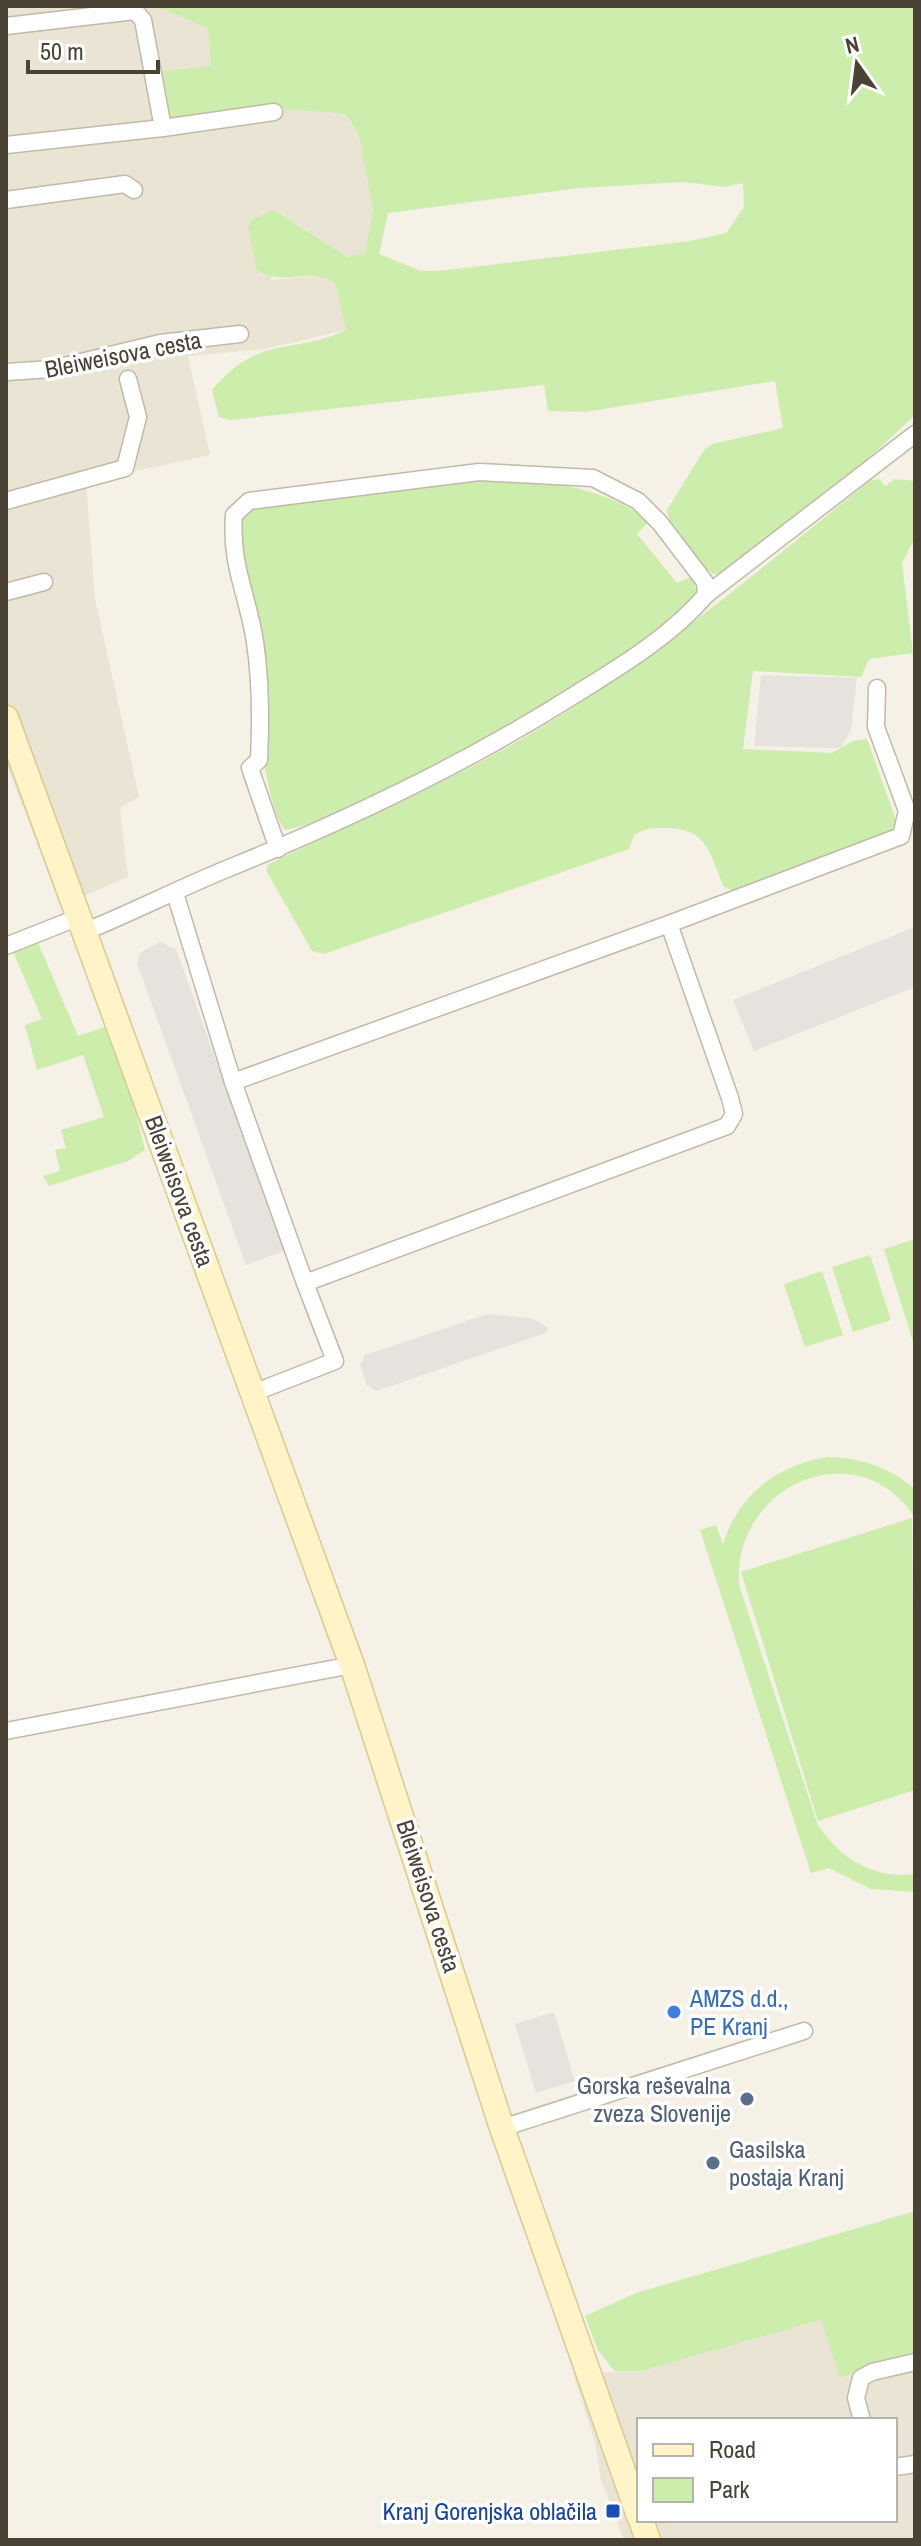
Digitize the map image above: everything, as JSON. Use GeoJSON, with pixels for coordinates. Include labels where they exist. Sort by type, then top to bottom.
{"type":"FeatureCollection","features":[{"type":"Feature","properties":{"kind":"main road","name":"Bleiweisova cesta"},"geometry":{"type":"LineString","coordinates":[[6,718],[352,1665],[502,2128],[637,2510]]}},
{"type":"Feature","properties":{"kind":"street"},"geometry":{"type":"LineString","coordinates":[[6,26],[135,11],[143,20],[163,128]]}},
{"type":"Feature","properties":{"kind":"street"},"geometry":{"type":"LineString","coordinates":[[6,145],[274,112]]}},
{"type":"Feature","properties":{"kind":"street"},"geometry":{"type":"LineString","coordinates":[[6,200],[125,184],[134,190]]}},
{"type":"Feature","properties":{"kind":"street","name":"Bleiweisova cesta"},"geometry":{"type":"LineString","coordinates":[[6,372],[52,369],[160,343],[240,334]]}},
{"type":"Feature","properties":{"kind":"street","name":"Bleiweisova cesta"},"geometry":{"type":"LineString","coordinates":[[6,501],[125,468],[138,417],[128,379]]}},
{"type":"Feature","properties":{"kind":"street"},"geometry":{"type":"LineString","coordinates":[[6,946],[175,893],[419,785],[509,737],[651,644],[694,610],[706,595],[915,434]]}},
{"type":"Feature","properties":{"kind":"street"},"geometry":{"type":"LineString","coordinates":[[278,849],[250,768],[259,760],[261,703],[255,640],[231,547],[234,515],[249,501],[479,472],[593,478],[638,501],[660,523],[705,582],[706,595]]}},
{"type":"Feature","properties":{"kind":"street"},"geometry":{"type":"LineString","coordinates":[[6,592],[44,582]]}},
{"type":"Feature","properties":{"kind":"street"},"geometry":{"type":"LineString","coordinates":[[233,1082],[669,924],[901,836],[907,811],[876,727],[877,688]]}},
{"type":"Feature","properties":{"kind":"street"},"geometry":{"type":"LineString","coordinates":[[175,893],[233,1082],[335,1361],[253,1393]]}},
{"type":"Feature","properties":{"kind":"street"},"geometry":{"type":"LineString","coordinates":[[305,1283],[727,1126],[734,1114],[730,1098],[669,924]]}},
{"type":"Feature","properties":{"kind":"street"},"geometry":{"type":"LineString","coordinates":[[6,1731],[352,1665]]}},
{"type":"Feature","properties":{"kind":"street"},"geometry":{"type":"LineString","coordinates":[[502,2128],[804,2031]]}},
{"type":"Feature","properties":{"kind":"street"},"geometry":{"type":"LineString","coordinates":[[861,2418],[856,2398],[861,2378],[872,2372],[915,2362]]}},
{"type":"Feature","properties":{"kind":"shaded area"},"geometry":{"type":"Polygon","coordinates":[[[6,6],[146,6],[166,10],[208,27],[211,66],[266,108],[306,108],[345,116],[358,132],[373,210],[365,253],[347,257],[274,210],[271,280],[325,276],[335,283],[346,330],[264,349],[188,356],[210,455],[86,482],[95,599],[139,797],[120,808],[128,877],[61,906],[6,763],[6,6]]]}},
{"type":"Feature","properties":{"kind":"shaded area"},"geometry":{"type":"Polygon","coordinates":[[[761,675],[857,678],[851,730],[841,748],[754,746],[761,675]]]}},
{"type":"Feature","properties":{"kind":"shaded area"},"geometry":{"type":"Polygon","coordinates":[[[915,927],[915,987],[754,1051],[733,1000],[915,927]]]}},
{"type":"Feature","properties":{"kind":"shaded area"},"geometry":{"type":"Polygon","coordinates":[[[160,942],[176,949],[284,1251],[246,1265],[137,963],[141,952],[160,942]]]}},
{"type":"Feature","properties":{"kind":"shaded area"},"geometry":{"type":"Polygon","coordinates":[[[487,1314],[531,1318],[549,1328],[546,1333],[376,1391],[367,1386],[360,1365],[365,1355],[487,1314]]]}},
{"type":"Feature","properties":{"kind":"shaded area"},"geometry":{"type":"Polygon","coordinates":[[[554,2012],[575,2081],[536,2093],[515,2024],[554,2012]]]}},
{"type":"Feature","properties":{"kind":"shaded area"},"geometry":{"type":"Polygon","coordinates":[[[822,2320],[870,2367],[915,2357],[915,2540],[624,2540],[601,2480],[595,2442],[573,2373],[642,2371],[822,2320]]]}},
{"type":"Feature","properties":{"kind":"green space"},"geometry":{"type":"Polygon","coordinates":[[[146,6],[915,6],[915,415],[856,470],[724,574],[713,574],[691,553],[673,529],[667,510],[704,450],[712,444],[783,428],[775,381],[585,412],[548,411],[544,385],[231,420],[219,417],[212,390],[245,360],[276,348],[326,338],[346,330],[335,283],[316,277],[276,277],[257,270],[248,228],[252,220],[274,210],[347,257],[365,253],[373,210],[358,132],[345,115],[278,110],[167,123],[158,72],[211,66],[208,28],[166,10],[146,6]],[[684,182],[579,188],[388,213],[379,254],[421,271],[439,271],[690,241],[726,233],[744,207],[743,183],[725,187],[684,182]]]}},
{"type":"Feature","properties":{"kind":"green space"},"geometry":{"type":"Polygon","coordinates":[[[481,479],[568,486],[610,499],[630,509],[649,521],[637,534],[677,583],[691,577],[698,592],[671,620],[627,655],[505,730],[377,796],[285,830],[275,809],[266,775],[259,731],[238,516],[250,507],[481,479]]]}},
{"type":"Feature","properties":{"kind":"green space"},"geometry":{"type":"Polygon","coordinates":[[[879,479],[885,486],[895,479],[915,481],[915,538],[902,563],[913,653],[869,659],[861,677],[753,671],[743,749],[832,753],[853,741],[867,739],[896,820],[891,832],[735,891],[724,887],[701,839],[683,830],[647,829],[634,835],[629,849],[324,954],[312,951],[266,870],[269,864],[461,772],[539,729],[686,628],[871,480],[879,479]]]}},
{"type":"Feature","properties":{"kind":"green space"},"geometry":{"type":"Polygon","coordinates":[[[36,938],[78,1036],[105,1027],[132,1097],[145,1150],[128,1161],[49,1186],[43,1176],[60,1171],[55,1150],[66,1148],[61,1130],[104,1117],[83,1055],[37,1070],[25,1025],[42,1019],[12,949],[36,938]]]}},
{"type":"Feature","properties":{"kind":"green space"},"geometry":{"type":"Polygon","coordinates":[[[915,1239],[915,1348],[884,1249],[915,1239]]]}},
{"type":"Feature","properties":{"kind":"green space"},"geometry":{"type":"Polygon","coordinates":[[[870,1255],[891,1320],[853,1332],[832,1267],[870,1255]]]}},
{"type":"Feature","properties":{"kind":"green space"},"geometry":{"type":"Polygon","coordinates":[[[822,1271],[843,1335],[805,1347],[784,1284],[822,1271]]]}},
{"type":"Feature","properties":{"kind":"green space"},"geometry":{"type":"Polygon","coordinates":[[[828,1457],[874,1465],[905,1481],[915,1489],[915,1518],[891,1491],[862,1477],[832,1474],[803,1481],[777,1496],[756,1520],[742,1550],[739,1585],[817,1823],[835,1846],[858,1864],[885,1873],[915,1874],[915,1892],[871,1889],[829,1868],[811,1873],[700,1530],[716,1525],[723,1544],[739,1510],[762,1485],[792,1467],[828,1457]]]}},
{"type":"Feature","properties":{"kind":"green space"},"geometry":{"type":"Polygon","coordinates":[[[912,1518],[915,1790],[818,1821],[741,1572],[912,1518]]]}},
{"type":"Feature","properties":{"kind":"green space"},"geometry":{"type":"Polygon","coordinates":[[[915,2211],[915,2357],[840,2377],[821,2320],[642,2371],[614,2371],[598,2350],[585,2316],[636,2293],[915,2211]]]}},
{"type":"Feature","properties":{"kind":"place","name":"AMZS d.d., PE Kranj"},"geometry":{"type":"Point","coordinates":[674,2012]}},
{"type":"Feature","properties":{"kind":"place","name":"Gorska reševalna zveza Slovenije"},"geometry":{"type":"Point","coordinates":[747,2099]}},
{"type":"Feature","properties":{"kind":"place","name":"Gasilska postaja Kranj"},"geometry":{"type":"Point","coordinates":[713,2163]}},
{"type":"Feature","properties":{"kind":"place","name":"Kranj Gorenjska oblačila"},"geometry":{"type":"Point","coordinates":[613,2511]}}]}
